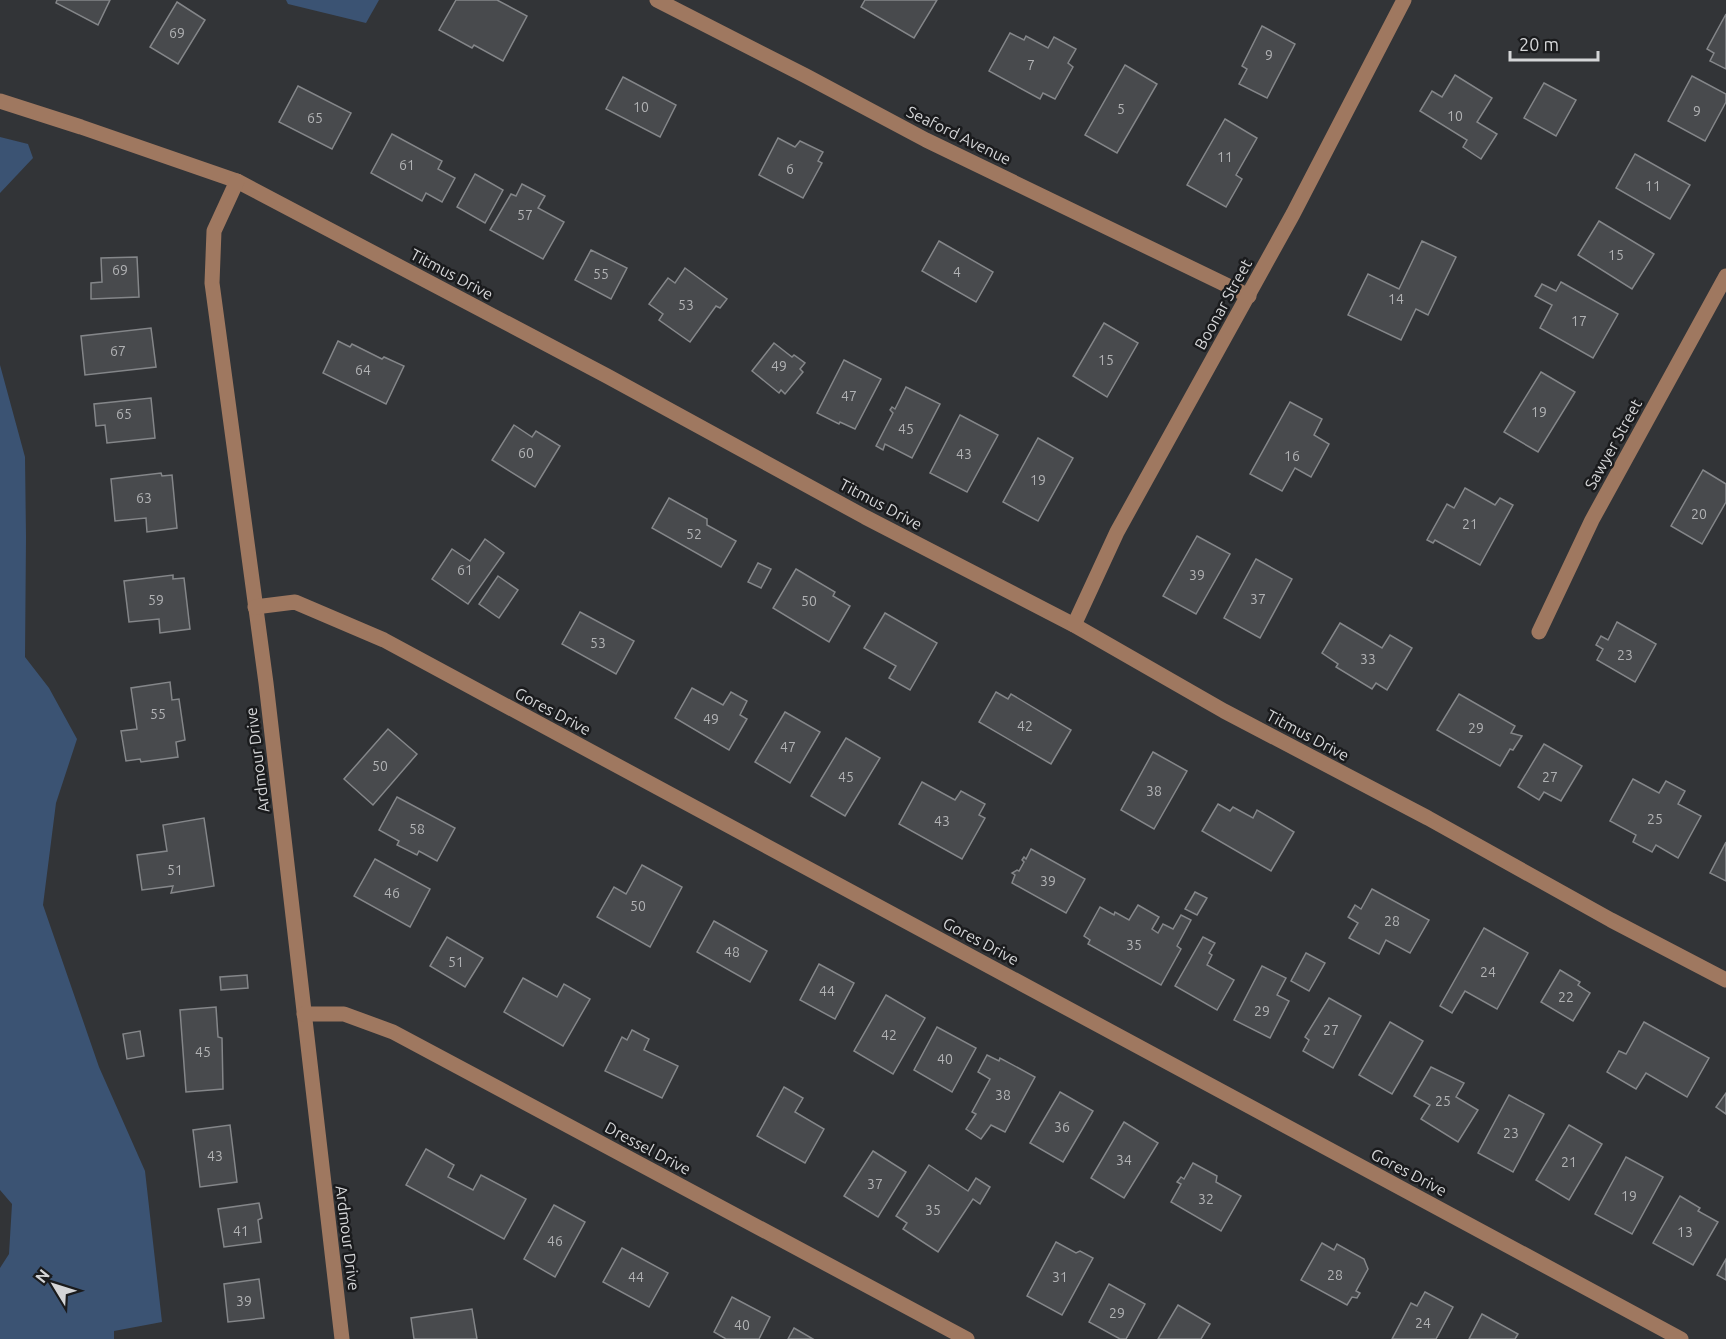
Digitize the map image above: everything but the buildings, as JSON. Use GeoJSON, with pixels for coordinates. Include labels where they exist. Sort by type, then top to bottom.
{"type":"FeatureCollection","features":[{"type":"Feature","properties":{"kind":"street","name":"Seaford Avenue"},"geometry":{"type":"LineString","coordinates":[[657,0],[926,140],[1249,296]]}},
{"type":"Feature","properties":{"kind":"street","name":"Boonar Street"},"geometry":{"type":"LineString","coordinates":[[1074,625],[1117,532],[1249,296],[1404,0]]}},
{"type":"Feature","properties":{"kind":"street","name":"Titmus Drive"},"geometry":{"type":"LineString","coordinates":[[0,101],[237,182],[607,376],[865,517],[1074,625],[1224,711],[1428,818],[1726,981]]}},
{"type":"Feature","properties":{"kind":"street","name":"Ardmour Drive"},"geometry":{"type":"LineString","coordinates":[[237,182],[214,231],[212,283],[255,607],[342,1339]]}},
{"type":"Feature","properties":{"kind":"street","name":"Sawyer Street"},"geometry":{"type":"LineString","coordinates":[[1539,632],[1592,520],[1726,276]]}},
{"type":"Feature","properties":{"kind":"street","name":"Gores Drive"},"geometry":{"type":"LineString","coordinates":[[255,607],[295,602],[384,640],[1681,1339]]}},
{"type":"Feature","properties":{"kind":"street","name":"Dressel Drive"},"geometry":{"type":"LineString","coordinates":[[304,1014],[345,1014],[393,1032],[967,1339]]}},
{"type":"Feature","properties":{"kind":"shaded area"},"geometry":{"type":"Polygon","coordinates":[[[286,0],[379,0],[366,23],[288,4],[286,0]]]}},
{"type":"Feature","properties":{"kind":"shaded area"},"geometry":{"type":"Polygon","coordinates":[[[0,137],[28,144],[33,158],[0,193],[0,137]]]}},
{"type":"Feature","properties":{"kind":"shaded area"},"geometry":{"type":"Polygon","coordinates":[[[0,365],[25,457],[25,657],[49,688],[77,739],[56,803],[43,905],[99,1067],[145,1171],[162,1322],[114,1331],[114,1339],[0,1339],[0,1268],[9,1254],[12,1204],[0,1190],[0,365]]]}}]}
